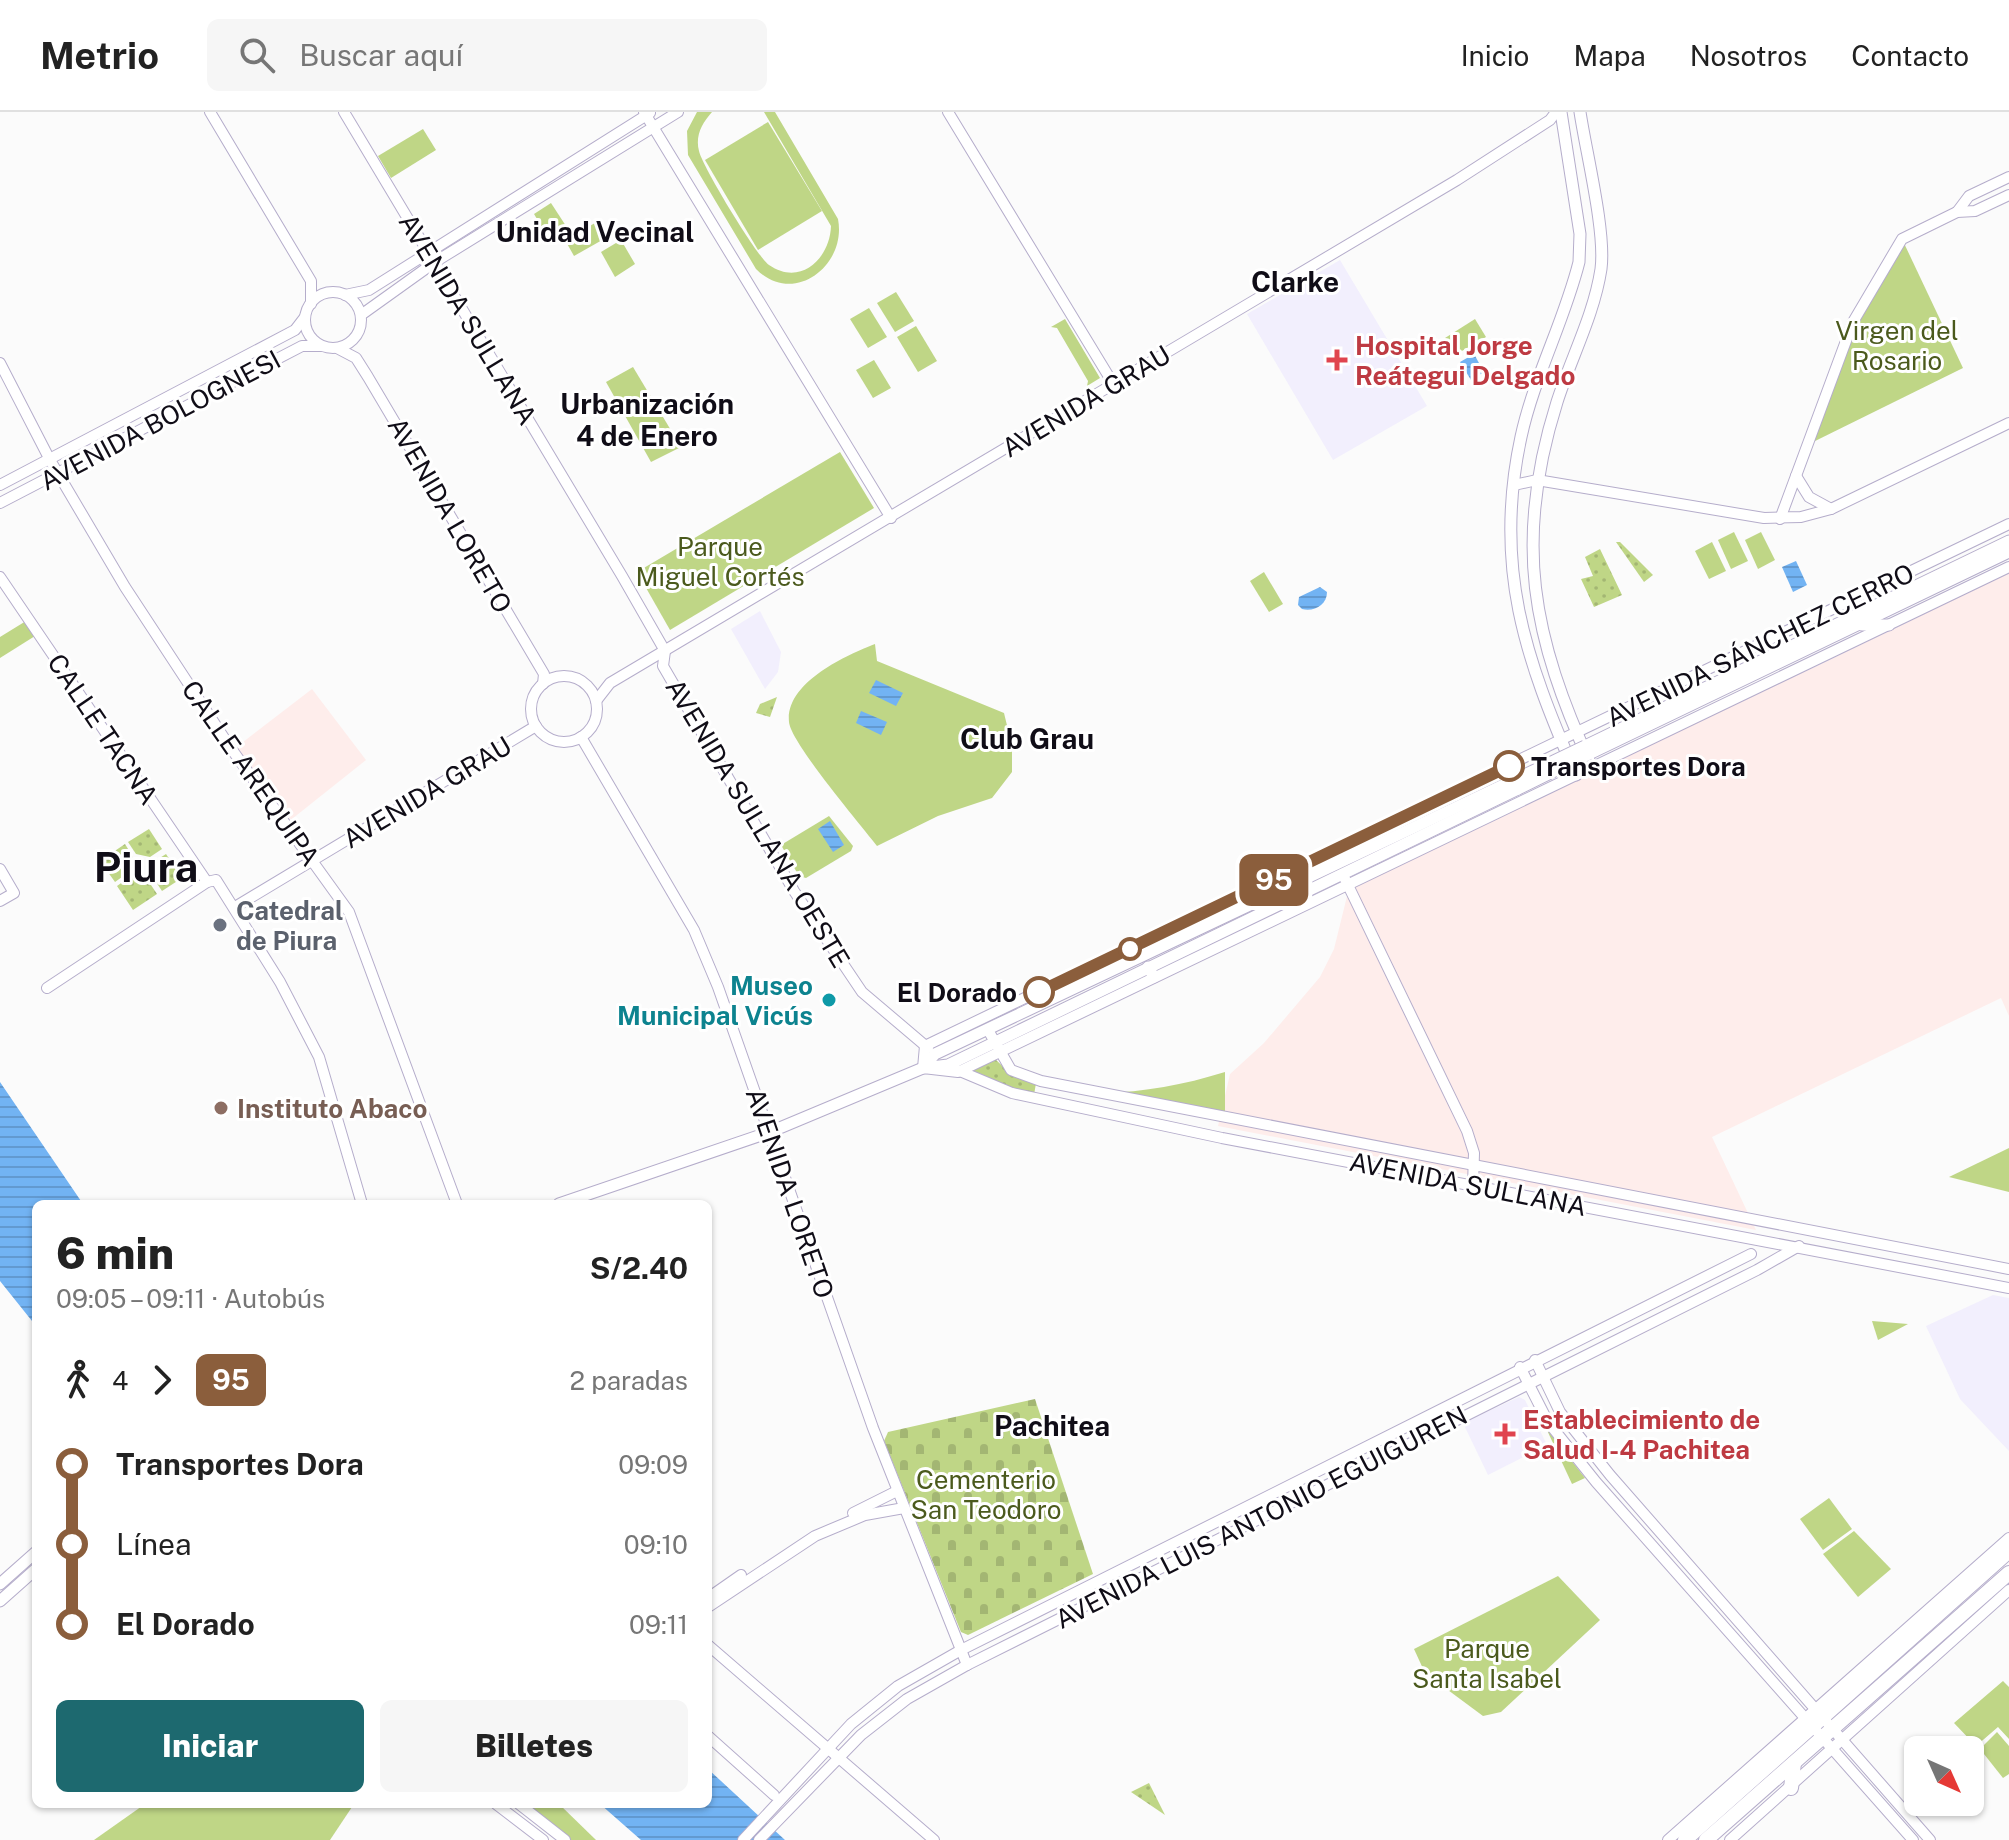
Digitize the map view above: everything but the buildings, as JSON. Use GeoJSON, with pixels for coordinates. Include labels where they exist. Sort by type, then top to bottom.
{"type":"FeatureCollection","features":[{"type":"Feature","properties":{"kind":"highway"},"geometry":{"type":"LineString","coordinates":[[1706,1840],[1794,1763],[1822,1724],[2009,1551]]}},
{"type":"Feature","properties":{"kind":"highway"},"geometry":{"type":"LineString","coordinates":[[1685,1840],[2009,1573]]}},
{"type":"Feature","properties":{"kind":"highway"},"geometry":{"type":"LineString","coordinates":[[1791,1788],[1794,1763]]}},
{"type":"Feature","properties":{"kind":"main road"},"geometry":{"type":"LineString","coordinates":[[210,112],[311,281],[311,304]]}},
{"type":"Feature","properties":{"kind":"main road","name":"AVENIDA SULLANA"},"geometry":{"type":"LineString","coordinates":[[344,112],[665,651]]}},
{"type":"Feature","properties":{"kind":"main road"},"geometry":{"type":"LineString","coordinates":[[345,295],[369,290],[432,257],[678,112]]}},
{"type":"Feature","properties":{"kind":"main road"},"geometry":{"type":"LineString","coordinates":[[948,112],[1114,385]]}},
{"type":"Feature","properties":{"kind":"main road"},"geometry":{"type":"LineString","coordinates":[[1559,112],[1580,234],[1579,262],[1532,402],[1514,485],[1510,565],[1516,603],[1537,680],[1576,775]]}},
{"type":"Feature","properties":{"kind":"main road","name":"AVENIDA GRAU"},"geometry":{"type":"LineString","coordinates":[[589,687],[610,683],[891,518],[1457,180],[1559,112]]}},
{"type":"Feature","properties":{"kind":"main road"},"geometry":{"type":"LineString","coordinates":[[1580,112],[1601,265],[1596,296],[1558,398],[1537,480],[1531,529],[1536,598],[1577,735],[1592,767]]}},
{"type":"Feature","properties":{"kind":"main road"},"geometry":{"type":"LineString","coordinates":[[337,348],[355,337],[361,315],[432,257],[647,113],[891,518]]}},
{"type":"Feature","properties":{"kind":"main road"},"geometry":{"type":"LineString","coordinates":[[1957,212],[1969,196],[2009,177]]}},
{"type":"Feature","properties":{"kind":"main road"},"geometry":{"type":"LineString","coordinates":[[1780,519],[1853,322],[1902,239],[1957,212],[1975,211],[2009,195]]}},
{"type":"Feature","properties":{"kind":"main road"},"geometry":{"type":"LineString","coordinates":[[311,281],[345,295],[355,303],[361,315]]}},
{"type":"Feature","properties":{"kind":"main road"},"geometry":{"type":"LineString","coordinates":[[333,292],[321,295],[311,304],[305,317],[308,333],[321,346],[337,348],[356,358]]}},
{"type":"Feature","properties":{"kind":"main road","name":"AVENIDA BOLOGNESI"},"geometry":{"type":"LineString","coordinates":[[0,485],[295,330],[305,317]]}},
{"type":"Feature","properties":{"kind":"main road","name":"AVENIDA LORETO"},"geometry":{"type":"LineString","coordinates":[[355,337],[356,358],[547,679]]}},
{"type":"Feature","properties":{"kind":"main road","name":"AVENIDA BOLOGNESI"},"geometry":{"type":"LineString","coordinates":[[0,503],[302,346],[321,346]]}},
{"type":"Feature","properties":{"kind":"main road","name":"CALLE AREQUIPA"},"geometry":{"type":"LineString","coordinates":[[0,363],[58,474],[186,681],[349,912],[456,1200]]}},
{"type":"Feature","properties":{"kind":"main road"},"geometry":{"type":"LineString","coordinates":[[1514,485],[1537,480],[1780,519],[1831,509],[2009,423]]}},
{"type":"Feature","properties":{"kind":"main road"},"geometry":{"type":"LineString","coordinates":[[1796,476],[1809,497],[1831,509]]}},
{"type":"Feature","properties":{"kind":"main road","name":"AVENIDA SÁNCHEZ CERRO"},"geometry":{"type":"LineString","coordinates":[[925,1046],[1577,735],[2009,524]]}},
{"type":"Feature","properties":{"kind":"main road","name":"AVENIDA SÁNCHEZ CERRO"},"geometry":{"type":"LineString","coordinates":[[923,1068],[935,1054],[1516,784],[2009,541]]}},
{"type":"Feature","properties":{"kind":"main road","name":"AVENIDA SÁNCHEZ CERRO"},"geometry":{"type":"LineString","coordinates":[[1587,750],[2009,552]]}},
{"type":"Feature","properties":{"kind":"main road","name":"AVENIDA SÁNCHEZ CERRO"},"geometry":{"type":"LineString","coordinates":[[571,1200],[770,1132],[923,1068],[953,1068],[1345,879],[1576,775],[2009,567]]}},
{"type":"Feature","properties":{"kind":"main road","name":"CALLE TACNA"},"geometry":{"type":"LineString","coordinates":[[0,577],[211,881],[235,907],[319,1057],[361,1200]]}},
{"type":"Feature","properties":{"kind":"main road"},"geometry":{"type":"LineString","coordinates":[[1858,625],[1889,625]]}},
{"type":"Feature","properties":{"kind":"main road","name":"AVENIDA SULLANA OESTE"},"geometry":{"type":"LineString","coordinates":[[665,651],[663,666],[794,891],[862,992],[935,1054]]}},
{"type":"Feature","properties":{"kind":"main road"},"geometry":{"type":"LineString","coordinates":[[547,679],[576,679],[589,687],[596,701],[596,717],[581,737],[561,742],[551,740],[536,726],[531,708],[547,679]]}},
{"type":"Feature","properties":{"kind":"main road","name":"AVENIDA GRAU"},"geometry":{"type":"LineString","coordinates":[[596,701],[610,683]]}},
{"type":"Feature","properties":{"kind":"main road","name":"AVENIDA GRAU"},"geometry":{"type":"LineString","coordinates":[[235,907],[536,726]]}},
{"type":"Feature","properties":{"kind":"main road","name":"AVENIDA LORETO"},"geometry":{"type":"LineString","coordinates":[[581,737],[694,930],[770,1132],[897,1491],[967,1665]]}},
{"type":"Feature","properties":{"kind":"main road","name":"AVENIDA SÁNCHEZ CERRO"},"geometry":{"type":"LineString","coordinates":[[1345,879],[1516,784]]}},
{"type":"Feature","properties":{"kind":"main road"},"geometry":{"type":"LineString","coordinates":[[0,869],[14,893],[0,901]]}},
{"type":"Feature","properties":{"kind":"main road"},"geometry":{"type":"LineString","coordinates":[[1345,879],[1467,1131],[1476,1168],[1473,1186]]}},
{"type":"Feature","properties":{"kind":"main road"},"geometry":{"type":"LineString","coordinates":[[47,988],[211,881]]}},
{"type":"Feature","properties":{"kind":"main road","name":"AVENIDA SULLANA"},"geometry":{"type":"LineString","coordinates":[[988,1030],[1011,1070],[1041,1081],[1476,1168],[2009,1269]]}},
{"type":"Feature","properties":{"kind":"main road"},"geometry":{"type":"LineString","coordinates":[[923,1068],[925,1046]]}},
{"type":"Feature","properties":{"kind":"main road","name":"AVENIDA SULLANA"},"geometry":{"type":"LineString","coordinates":[[935,1054],[953,1068],[998,1089],[1038,1099],[2009,1288]]}},
{"type":"Feature","properties":{"kind":"main road","name":"AVENIDA LUIS ANTONIO EGUIGUREN"},"geometry":{"type":"LineString","coordinates":[[743,1840],[907,1699],[967,1665],[1799,1246]]}},
{"type":"Feature","properties":{"kind":"main road","name":"AVENIDA LUIS ANTONIO EGUIGUREN"},"geometry":{"type":"LineString","coordinates":[[759,1840],[776,1812],[827,1748],[898,1686],[961,1650],[1520,1367],[1751,1254]]}},
{"type":"Feature","properties":{"kind":"main road"},"geometry":{"type":"LineString","coordinates":[[1987,1283],[1994,1266]]}},
{"type":"Feature","properties":{"kind":"main road"},"geometry":{"type":"LineString","coordinates":[[1535,1360],[1560,1412],[1822,1724],[1834,1750],[1913,1840]]}},
{"type":"Feature","properties":{"kind":"main road"},"geometry":{"type":"LineString","coordinates":[[1520,1367],[1548,1422],[1596,1482],[1930,1840]]}},
{"type":"Feature","properties":{"kind":"main road"},"geometry":{"type":"LineString","coordinates":[[712,1595],[812,1530],[897,1491]]}},
{"type":"Feature","properties":{"kind":"main road"},"geometry":{"type":"LineString","coordinates":[[712,1604],[815,1536],[865,1515],[904,1508]]}},
{"type":"Feature","properties":{"kind":"main road"},"geometry":{"type":"LineString","coordinates":[[1822,1724],[2009,1538]]}},
{"type":"Feature","properties":{"kind":"main road"},"geometry":{"type":"LineString","coordinates":[[0,1584],[32,1556]]}},
{"type":"Feature","properties":{"kind":"main road"},"geometry":{"type":"LineString","coordinates":[[0,1600],[32,1572]]}},
{"type":"Feature","properties":{"kind":"main road"},"geometry":{"type":"LineString","coordinates":[[1668,1840],[1822,1724],[2009,1590]]}},
{"type":"Feature","properties":{"kind":"main road"},"geometry":{"type":"LineString","coordinates":[[712,1648],[934,1840]]}},
{"type":"Feature","properties":{"kind":"main road"},"geometry":{"type":"LineString","coordinates":[[1822,1724],[1834,1750]]}},
{"type":"Feature","properties":{"kind":"main road"},"geometry":{"type":"LineString","coordinates":[[712,1740],[774,1795]]}},
{"type":"Feature","properties":{"kind":"main road"},"geometry":{"type":"LineString","coordinates":[[1730,1840],[1834,1750]]}},
{"type":"Feature","properties":{"kind":"main road"},"geometry":{"type":"LineString","coordinates":[[501,1808],[543,1840]]}},
{"type":"Feature","properties":{"kind":"main road"},"geometry":{"type":"LineString","coordinates":[[524,1808],[565,1840]]}},
{"type":"Feature","properties":{"kind":"shaded area","name":"Hospital Jorge Reátegui Delgado"},"geometry":{"type":"Polygon","coordinates":[[[1340,260],[1427,406],[1333,460],[1247,314],[1340,260]]]}},
{"type":"Feature","properties":{"kind":"shaded area"},"geometry":{"type":"Polygon","coordinates":[[[2009,573],[2009,1016],[2001,998],[1712,1137],[1756,1230],[1218,1126],[1230,1074],[1264,1043],[1320,977],[1334,949],[1352,876],[1817,666],[2009,573]]]}},
{"type":"Feature","properties":{"kind":"shaded area"},"geometry":{"type":"Polygon","coordinates":[[[760,611],[781,652],[778,672],[765,689],[731,629],[760,611]]]}},
{"type":"Feature","properties":{"kind":"shaded area"},"geometry":{"type":"Polygon","coordinates":[[[312,689],[366,760],[292,819],[286,818],[234,749],[312,689]]]}},
{"type":"Feature","properties":{"kind":"shaded area"},"geometry":{"type":"Polygon","coordinates":[[[1993,1295],[2009,1298],[2009,1451],[1960,1399],[1926,1326],[1993,1295]]]}},
{"type":"Feature","properties":{"kind":"shaded area","name":"Establecimiento de Salud I-4 Pachitea"},"geometry":{"type":"Polygon","coordinates":[[[1519,1397],[1525,1400],[1547,1445],[1488,1475],[1463,1423],[1519,1397]]]}},
{"type":"Feature","properties":{"kind":"green space"},"geometry":{"type":"Polygon","coordinates":[[[697,112],[712,112],[700,130],[698,145],[702,160],[720,192],[763,259],[781,271],[792,273],[812,266],[819,258],[825,249],[831,226],[764,112],[775,112],[838,219],[839,236],[834,252],[815,276],[786,284],[771,280],[756,269],[688,155],[687,131],[697,112]]]}},
{"type":"Feature","properties":{"kind":"green space"},"geometry":{"type":"Polygon","coordinates":[[[768,122],[822,211],[758,250],[705,160],[768,122]]]}},
{"type":"Feature","properties":{"kind":"green space"},"geometry":{"type":"Polygon","coordinates":[[[423,129],[436,150],[391,178],[378,156],[423,129]]]}},
{"type":"Feature","properties":{"kind":"green space"},"geometry":{"type":"Polygon","coordinates":[[[551,203],[566,226],[548,237],[534,214],[551,203]]]}},
{"type":"Feature","properties":{"kind":"green space"},"geometry":{"type":"Polygon","coordinates":[[[595,223],[604,239],[574,256],[565,240],[595,223]]]}},
{"type":"Feature","properties":{"kind":"green space","name":"Virgen del Rosario"},"geometry":{"type":"Polygon","coordinates":[[[1902,239],[1963,368],[1807,445],[1853,322],[1902,239]]]}},
{"type":"Feature","properties":{"kind":"green space"},"geometry":{"type":"Polygon","coordinates":[[[621,240],[635,264],[615,277],[601,252],[621,240]]]}},
{"type":"Feature","properties":{"kind":"green space"},"geometry":{"type":"Polygon","coordinates":[[[896,292],[914,321],[895,332],[877,303],[896,292]]]}},
{"type":"Feature","properties":{"kind":"green space"},"geometry":{"type":"Polygon","coordinates":[[[869,308],[887,337],[868,348],[850,319],[869,308]]]}},
{"type":"Feature","properties":{"kind":"green space"},"geometry":{"type":"Polygon","coordinates":[[[1065,319],[1100,378],[1087,386],[1088,381],[1057,328],[1051,327],[1065,319]]]}},
{"type":"Feature","properties":{"kind":"green space"},"geometry":{"type":"Polygon","coordinates":[[[1475,319],[1486,337],[1455,355],[1445,338],[1475,319]]]}},
{"type":"Feature","properties":{"kind":"green space"},"geometry":{"type":"Polygon","coordinates":[[[916,326],[937,361],[918,372],[897,337],[916,326]]]}},
{"type":"Feature","properties":{"kind":"green space"},"geometry":{"type":"Polygon","coordinates":[[[874,360],[891,388],[873,398],[856,370],[874,360]]]}},
{"type":"Feature","properties":{"kind":"green space"},"geometry":{"type":"Polygon","coordinates":[[[633,367],[681,447],[651,462],[606,382],[633,367]]]}},
{"type":"Feature","properties":{"kind":"green space","name":"Parque Miguel Cortés"},"geometry":{"type":"Polygon","coordinates":[[[840,452],[874,508],[670,630],[637,572],[840,452]]]}},
{"type":"Feature","properties":{"kind":"green space"},"geometry":{"type":"Polygon","coordinates":[[[1734,532],[1748,561],[1731,569],[1718,540],[1734,532]]]}},
{"type":"Feature","properties":{"kind":"green space"},"geometry":{"type":"Polygon","coordinates":[[[1761,532],[1775,560],[1758,569],[1745,540],[1761,532]]]}},
{"type":"Feature","properties":{"kind":"green space"},"geometry":{"type":"Polygon","coordinates":[[[1616,542],[1620,542],[1653,575],[1644,582],[1616,542]]]}},
{"type":"Feature","properties":{"kind":"green space"},"geometry":{"type":"Polygon","coordinates":[[[1712,542],[1726,571],[1709,579],[1695,551],[1712,542]]]}},
{"type":"Feature","properties":{"kind":"green space"},"geometry":{"type":"Polygon","coordinates":[[[1600,549],[1622,595],[1594,607],[1581,579],[1593,576],[1585,557],[1600,549]]]}},
{"type":"Feature","properties":{"kind":"green space"},"geometry":{"type":"Polygon","coordinates":[[[1264,572],[1283,604],[1269,612],[1250,581],[1264,572]]]}},
{"type":"Feature","properties":{"kind":"green space"},"geometry":{"type":"Polygon","coordinates":[[[26,621],[35,636],[0,658],[0,637],[26,621]]]}},
{"type":"Feature","properties":{"kind":"green space","name":"Club Grau"},"geometry":{"type":"Polygon","coordinates":[[[875,644],[877,661],[1004,713],[1012,746],[1012,772],[992,798],[938,816],[877,846],[813,765],[789,722],[790,708],[807,683],[834,663],[875,644]]]}},
{"type":"Feature","properties":{"kind":"green space"},"geometry":{"type":"Polygon","coordinates":[[[777,697],[770,717],[756,713],[760,704],[777,697]]]}},
{"type":"Feature","properties":{"kind":"green space"},"geometry":{"type":"Polygon","coordinates":[[[829,816],[853,846],[851,851],[806,878],[799,876],[781,845],[829,816]]]}},
{"type":"Feature","properties":{"kind":"green space"},"geometry":{"type":"Polygon","coordinates":[[[149,829],[162,849],[150,857],[136,854],[128,842],[149,829]]]}},
{"type":"Feature","properties":{"kind":"green space"},"geometry":{"type":"Polygon","coordinates":[[[125,844],[133,857],[127,864],[129,872],[115,882],[100,861],[125,844]]]}},
{"type":"Feature","properties":{"kind":"green space"},"geometry":{"type":"Polygon","coordinates":[[[166,854],[182,878],[162,891],[152,876],[155,861],[166,854]]]}},
{"type":"Feature","properties":{"kind":"green space"},"geometry":{"type":"Polygon","coordinates":[[[131,876],[137,881],[147,879],[157,894],[133,910],[117,886],[131,876]]]}},
{"type":"Feature","properties":{"kind":"green space"},"geometry":{"type":"Polygon","coordinates":[[[995,1059],[1014,1077],[1036,1083],[1034,1095],[967,1072],[995,1059]]]}},
{"type":"Feature","properties":{"kind":"green space"},"geometry":{"type":"Polygon","coordinates":[[[1225,1072],[1225,1116],[1102,1093],[1164,1087],[1225,1072]]]}},
{"type":"Feature","properties":{"kind":"green space"},"geometry":{"type":"Polygon","coordinates":[[[2009,1148],[2009,1192],[1949,1177],[2009,1148]]]}},
{"type":"Feature","properties":{"kind":"green space"},"geometry":{"type":"Polygon","coordinates":[[[1872,1321],[1908,1324],[1878,1340],[1872,1321]]]}},
{"type":"Feature","properties":{"kind":"green space","name":"Cementerio San Teodoro"},"geometry":{"type":"Polygon","coordinates":[[[1035,1399],[1093,1574],[968,1635],[961,1632],[884,1441],[888,1432],[1035,1399]]]}},
{"type":"Feature","properties":{"kind":"green space"},"geometry":{"type":"Polygon","coordinates":[[[1546,1428],[1585,1478],[1572,1484],[1546,1428]]]}},
{"type":"Feature","properties":{"kind":"green space"},"geometry":{"type":"Polygon","coordinates":[[[1829,1498],[1852,1529],[1823,1550],[1800,1519],[1829,1498]]]}},
{"type":"Feature","properties":{"kind":"green space"},"geometry":{"type":"Polygon","coordinates":[[[1854,1531],[1891,1569],[1858,1597],[1823,1554],[1854,1531]]]}},
{"type":"Feature","properties":{"kind":"green space","name":"Parque Santa Isabel"},"geometry":{"type":"Polygon","coordinates":[[[1558,1576],[1600,1620],[1501,1712],[1483,1716],[1425,1673],[1414,1649],[1558,1576]]]}},
{"type":"Feature","properties":{"kind":"green space"},"geometry":{"type":"Polygon","coordinates":[[[2003,1681],[2009,1687],[2009,1739],[1998,1727],[1984,1739],[1984,1736],[1966,1736],[1954,1723],[2003,1681]]]}},
{"type":"Feature","properties":{"kind":"green space"},"geometry":{"type":"Polygon","coordinates":[[[1997,1732],[2009,1746],[2009,1774],[2003,1778],[1984,1754],[1984,1745],[1997,1732]]]}},
{"type":"Feature","properties":{"kind":"green space"},"geometry":{"type":"Polygon","coordinates":[[[1149,1783],[1165,1815],[1131,1792],[1149,1783]]]}},
{"type":"Feature","properties":{"kind":"green space"},"geometry":{"type":"Polygon","coordinates":[[[139,1808],[351,1808],[330,1840],[94,1840],[139,1808]]]}},
{"type":"Feature","properties":{"kind":"green space"},"geometry":{"type":"Polygon","coordinates":[[[531,1808],[563,1808],[596,1840],[570,1840],[531,1808]]]}},
{"type":"Feature","properties":{"kind":"water"},"geometry":{"type":"Polygon","coordinates":[[[1474,354],[1484,372],[1471,380],[1460,362],[1474,354]]]}},
{"type":"Feature","properties":{"kind":"water"},"geometry":{"type":"Polygon","coordinates":[[[1796,561],[1807,585],[1793,592],[1782,567],[1796,561]]]}},
{"type":"Feature","properties":{"kind":"water"},"geometry":{"type":"Polygon","coordinates":[[[1320,587],[1327,592],[1322,604],[1307,610],[1298,605],[1299,597],[1320,587]]]}},
{"type":"Feature","properties":{"kind":"water"},"geometry":{"type":"Polygon","coordinates":[[[876,680],[903,693],[896,706],[869,693],[876,680]]]}},
{"type":"Feature","properties":{"kind":"water"},"geometry":{"type":"Polygon","coordinates":[[[861,711],[887,722],[881,735],[856,723],[861,711]]]}},
{"type":"Feature","properties":{"kind":"water"},"geometry":{"type":"Polygon","coordinates":[[[830,821],[844,845],[833,852],[818,829],[830,821]]]}},
{"type":"Feature","properties":{"kind":"water"},"geometry":{"type":"Polygon","coordinates":[[[0,1082],[80,1200],[32,1200],[32,1321],[0,1281],[0,1082]]]}},
{"type":"Feature","properties":{"kind":"water"},"geometry":{"type":"Polygon","coordinates":[[[712,1773],[785,1840],[641,1840],[605,1808],[712,1808],[712,1773]]]}},
{"type":"Feature","properties":{"kind":"bus line","name":"95"},"geometry":{"type":"LineString","coordinates":[[1039,992],[1509,766]]}},
{"type":"Feature","properties":{"kind":"place","name":"Hospital Jorge Reátegui Delgado"},"geometry":{"type":"Point","coordinates":[1337,360]}},
{"type":"Feature","properties":{"kind":"place","name":"Transportes Dora"},"geometry":{"type":"Point","coordinates":[1509,766]}},
{"type":"Feature","properties":{"kind":"place","name":"Catedral de Piura"},"geometry":{"type":"Point","coordinates":[220,925]}},
{"type":"Feature","properties":{"kind":"place","name":"El Dorado"},"geometry":{"type":"Point","coordinates":[1039,992]}},
{"type":"Feature","properties":{"kind":"place","name":"Museo Municipal Vicús"},"geometry":{"type":"Point","coordinates":[829,1000]}},
{"type":"Feature","properties":{"kind":"place","name":"Instituto Abaco"},"geometry":{"type":"Point","coordinates":[221,1108]}},
{"type":"Feature","properties":{"kind":"place","name":"Establecimiento de Salud I-4 Pachitea"},"geometry":{"type":"Point","coordinates":[1505,1434]}},
{"type":"Feature","properties":{"kind":"district","name":"Unidad Vecinal"},"geometry":{"type":"Point","coordinates":[595,231]}},
{"type":"Feature","properties":{"kind":"district","name":"Clarke"},"geometry":{"type":"Point","coordinates":[1295,281]}},
{"type":"Feature","properties":{"kind":"district","name":"Urbanización 4 de Enero"},"geometry":{"type":"Point","coordinates":[647,419]}},
{"type":"Feature","properties":{"kind":"district","name":"Club Grau"},"geometry":{"type":"Point","coordinates":[1027,738]}},
{"type":"Feature","properties":{"kind":"district","name":"Piura"},"geometry":{"type":"Point","coordinates":[146,866]}},
{"type":"Feature","properties":{"kind":"district","name":"Pachitea"},"geometry":{"type":"Point","coordinates":[1052,1425]}}]}
